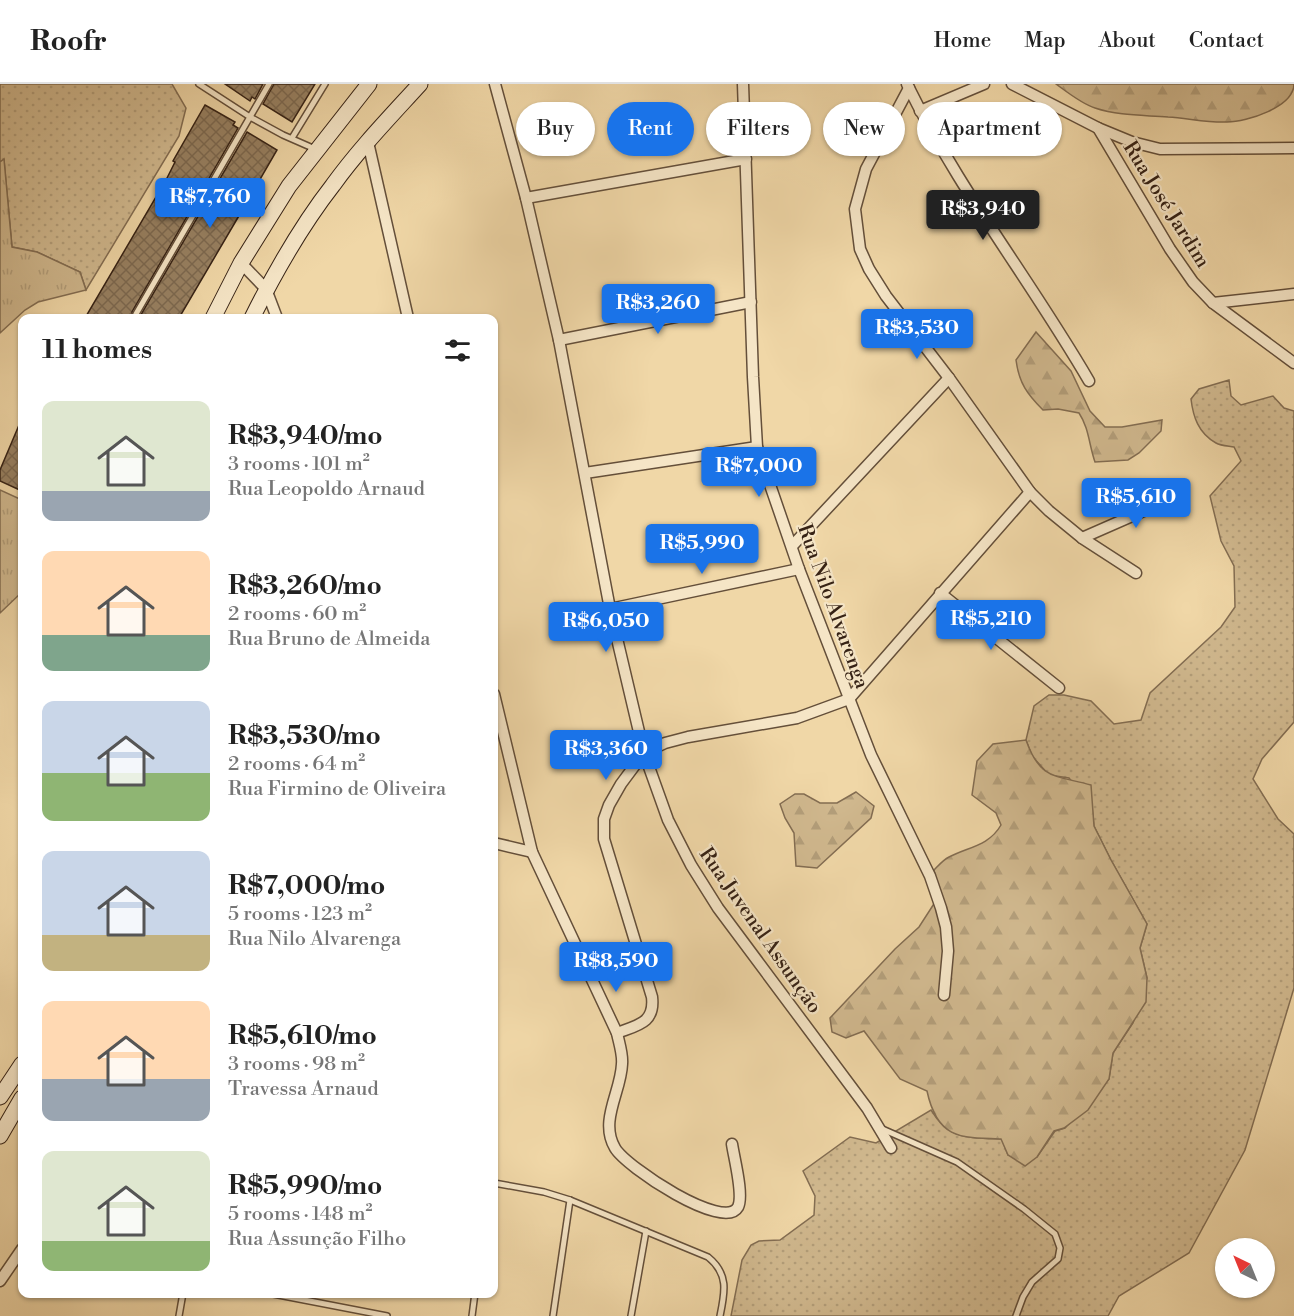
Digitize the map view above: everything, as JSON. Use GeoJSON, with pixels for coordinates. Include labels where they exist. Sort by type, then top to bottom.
{"type":"FeatureCollection","features":[{"type":"Feature","properties":{"kind":"main road"},"geometry":{"type":"LineString","coordinates":[[215,314],[241,262],[289,186],[369,84]]}},
{"type":"Feature","properties":{"kind":"main road"},"geometry":{"type":"LineString","coordinates":[[254,314],[266,289],[310,216],[333,184],[420,84]]}},
{"type":"Feature","properties":{"kind":"main road"},"geometry":{"type":"LineString","coordinates":[[0,1097],[18,1070]]}},
{"type":"Feature","properties":{"kind":"main road"},"geometry":{"type":"LineString","coordinates":[[0,1136],[18,1105]]}},
{"type":"Feature","properties":{"kind":"street","name":"Rua Juvenal Assunção"},"geometry":{"type":"LineString","coordinates":[[495,84],[526,198],[560,340],[610,609],[644,753],[668,820],[691,865],[718,908],[867,1108],[891,1148]]}},
{"type":"Feature","properties":{"kind":"street","name":"Rua Nilo Alvarenga"},"geometry":{"type":"LineString","coordinates":[[743,84],[757,447],[800,569],[871,754],[930,876],[946,927],[948,951],[944,995]]}},
{"type":"Feature","properties":{"kind":"street"},"geometry":{"type":"LineString","coordinates":[[941,102],[984,84]]}},
{"type":"Feature","properties":{"kind":"street"},"geometry":{"type":"LineString","coordinates":[[1012,84],[1098,128],[1132,142],[1160,149],[1294,148]]}},
{"type":"Feature","properties":{"kind":"street"},"geometry":{"type":"LineString","coordinates":[[908,86],[917,105]]}},
{"type":"Feature","properties":{"kind":"street"},"geometry":{"type":"LineString","coordinates":[[908,86],[866,169],[855,209],[860,249],[869,269],[886,296],[949,378],[1030,492],[1082,538],[1137,573]]}},
{"type":"Feature","properties":{"kind":"street","name":"Rua José Jardim"},"geometry":{"type":"LineString","coordinates":[[1098,128],[1170,249],[1193,282],[1213,303],[1294,363]]}},
{"type":"Feature","properties":{"kind":"street"},"geometry":{"type":"LineString","coordinates":[[368,142],[407,314]]}},
{"type":"Feature","properties":{"kind":"street"},"geometry":{"type":"LineString","coordinates":[[948,156],[1089,381]]}},
{"type":"Feature","properties":{"kind":"street"},"geometry":{"type":"LineString","coordinates":[[526,198],[746,159]]}},
{"type":"Feature","properties":{"kind":"street"},"geometry":{"type":"LineString","coordinates":[[241,262],[266,289],[275,314]]}},
{"type":"Feature","properties":{"kind":"street"},"geometry":{"type":"LineString","coordinates":[[1213,303],[1294,294]]}},
{"type":"Feature","properties":{"kind":"street"},"geometry":{"type":"LineString","coordinates":[[560,340],[751,302]]}},
{"type":"Feature","properties":{"kind":"street"},"geometry":{"type":"LineString","coordinates":[[792,546],[949,378]]}},
{"type":"Feature","properties":{"kind":"street"},"geometry":{"type":"LineString","coordinates":[[585,473],[757,447]]}},
{"type":"Feature","properties":{"kind":"street"},"geometry":{"type":"LineString","coordinates":[[617,1033],[639,1024],[649,1017],[654,1009],[604,838],[604,819],[609,805],[644,753],[665,743],[688,737],[797,718],[849,699],[1030,492]]}},
{"type":"Feature","properties":{"kind":"street"},"geometry":{"type":"LineString","coordinates":[[1082,538],[1180,495]]}},
{"type":"Feature","properties":{"kind":"street"},"geometry":{"type":"LineString","coordinates":[[610,609],[800,569]]}},
{"type":"Feature","properties":{"kind":"street"},"geometry":{"type":"LineString","coordinates":[[940,593],[1059,688]]}},
{"type":"Feature","properties":{"kind":"street"},"geometry":{"type":"LineString","coordinates":[[498,711],[532,852],[617,1033],[623,1063],[608,1122],[610,1137],[616,1150],[636,1170],[662,1187],[714,1212],[732,1213],[737,1208],[740,1199],[732,1144]]}},
{"type":"Feature","properties":{"kind":"street"},"geometry":{"type":"LineString","coordinates":[[498,844],[532,852]]}},
{"type":"Feature","properties":{"kind":"street"},"geometry":{"type":"LineString","coordinates":[[0,1281],[18,1255]]}},
{"type":"Feature","properties":{"kind":"lane"},"geometry":{"type":"LineString","coordinates":[[200,84],[250,117],[318,150]]}},
{"type":"Feature","properties":{"kind":"lane"},"geometry":{"type":"LineString","coordinates":[[136,314],[269,84]]}},
{"type":"Feature","properties":{"kind":"lane"},"geometry":{"type":"LineString","coordinates":[[292,138],[325,84]]}},
{"type":"Feature","properties":{"kind":"lane"},"geometry":{"type":"LineString","coordinates":[[879,1128],[957,1162],[1055,1234],[1060,1248],[1058,1259],[1032,1282],[1016,1316]]}},
{"type":"Feature","properties":{"kind":"lane"},"geometry":{"type":"LineString","coordinates":[[498,1184],[544,1192],[570,1200],[708,1257],[716,1264],[723,1280],[720,1316]]}},
{"type":"Feature","properties":{"kind":"lane"},"geometry":{"type":"LineString","coordinates":[[553,1316],[570,1200]]}},
{"type":"Feature","properties":{"kind":"lane"},"geometry":{"type":"LineString","coordinates":[[631,1316],[646,1231]]}},
{"type":"Feature","properties":{"kind":"lane"},"geometry":{"type":"LineString","coordinates":[[179,1316],[182,1298]]}},
{"type":"Feature","properties":{"kind":"lane"},"geometry":{"type":"LineString","coordinates":[[294,1298],[387,1316]]}},
{"type":"Feature","properties":{"kind":"lane"},"geometry":{"type":"LineString","coordinates":[[472,1316],[474,1298]]}},
{"type":"Feature","properties":{"kind":"green space"},"geometry":{"type":"Polygon","coordinates":[[[0,84],[172,84],[186,108],[179,136],[86,290],[80,272],[37,252],[12,247],[4,160],[0,162],[0,84]]]}},
{"type":"Feature","properties":{"kind":"green space"},"geometry":{"type":"Polygon","coordinates":[[[1056,84],[1294,84],[1286,100],[1268,112],[1246,119],[1220,122],[1104,111],[1085,104],[1056,84]]]}},
{"type":"Feature","properties":{"kind":"green space"},"geometry":{"type":"Polygon","coordinates":[[[4,159],[12,247],[37,252],[80,272],[86,290],[38,302],[18,314],[0,333],[0,162],[4,159]]]}},
{"type":"Feature","properties":{"kind":"green space"},"geometry":{"type":"Polygon","coordinates":[[[1036,332],[1071,371],[1090,411],[1105,427],[1122,427],[1162,420],[1161,431],[1139,453],[1128,460],[1095,462],[1087,431],[1079,413],[1058,409],[1043,410],[1028,393],[1022,382],[1016,360],[1036,332]]]}},
{"type":"Feature","properties":{"kind":"green space"},"geometry":{"type":"Polygon","coordinates":[[[1229,380],[1231,396],[1241,405],[1273,396],[1284,408],[1294,411],[1294,722],[1262,759],[1253,779],[1278,819],[1294,834],[1294,988],[1245,1150],[1189,1253],[1119,1296],[1108,1316],[731,1316],[742,1260],[751,1245],[759,1241],[780,1240],[814,1215],[815,1196],[803,1171],[850,1137],[876,1143],[931,1110],[945,1127],[953,1132],[970,1137],[1002,1139],[1008,1155],[1037,1157],[1055,1131],[1065,1128],[1109,1079],[1113,1053],[1133,1023],[1147,978],[1140,948],[1147,924],[1094,826],[1092,807],[1069,778],[1049,775],[1032,756],[1026,740],[1034,706],[1049,695],[1064,695],[1091,701],[1114,724],[1141,720],[1150,693],[1221,627],[1235,607],[1234,566],[1221,541],[1210,496],[1241,461],[1234,447],[1218,444],[1205,434],[1195,418],[1191,399],[1199,389],[1229,380]]]}},
{"type":"Feature","properties":{"kind":"green space"},"geometry":{"type":"Polygon","coordinates":[[[0,490],[18,498],[18,596],[0,613],[0,490]]]}},
{"type":"Feature","properties":{"kind":"green space"},"geometry":{"type":"Polygon","coordinates":[[[1026,740],[1037,762],[1050,774],[1091,785],[1094,826],[1147,924],[1140,948],[1147,978],[1146,1002],[1113,1053],[1109,1079],[1088,1110],[1064,1128],[1054,1131],[1037,1157],[1025,1166],[1008,1155],[1001,1139],[962,1136],[944,1127],[931,1107],[927,1091],[900,1079],[864,1031],[846,1038],[832,1032],[830,1018],[919,927],[939,896],[934,870],[947,858],[984,842],[1001,825],[996,813],[972,795],[977,761],[993,744],[1026,740]]]}},
{"type":"Feature","properties":{"kind":"green space"},"geometry":{"type":"Polygon","coordinates":[[[856,792],[874,806],[871,818],[817,868],[796,866],[794,833],[780,804],[795,794],[804,794],[820,803],[837,803],[856,792]]]}},
{"type":"Feature","properties":{"kind":"building"},"geometry":{"type":"Polygon","coordinates":[[[225,84],[263,84],[255,99],[252,97],[250,101],[225,84]]]}},
{"type":"Feature","properties":{"kind":"building"},"geometry":{"type":"Polygon","coordinates":[[[274,84],[315,84],[292,122],[263,104],[274,84]]]}},
{"type":"Feature","properties":{"kind":"building"},"geometry":{"type":"Polygon","coordinates":[[[205,105],[235,122],[233,125],[238,128],[132,314],[87,314],[166,180],[175,162],[173,161],[205,105]]]}},
{"type":"Feature","properties":{"kind":"building"},"geometry":{"type":"Polygon","coordinates":[[[247,132],[277,150],[181,314],[141,314],[247,132]]]}},
{"type":"Feature","properties":{"kind":"building"},"geometry":{"type":"Polygon","coordinates":[[[18,427],[18,489],[0,481],[0,470],[18,427]]]}}]}
